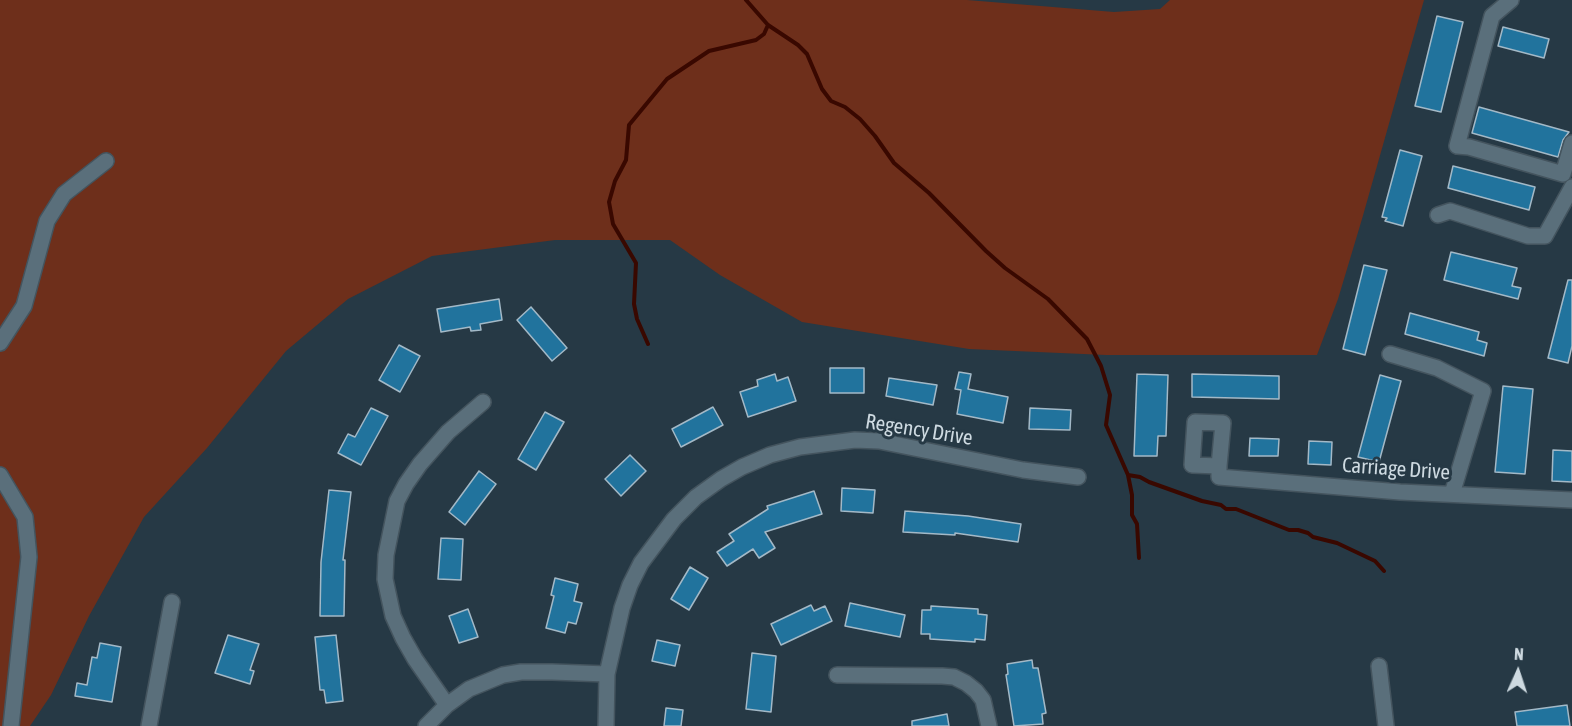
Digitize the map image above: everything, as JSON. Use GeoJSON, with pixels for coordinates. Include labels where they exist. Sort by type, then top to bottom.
{"type":"FeatureCollection","features":[{"type":"Feature","properties":{"kind":"street"},"geometry":{"type":"LineString","coordinates":[[1511,0],[1492,16],[1457,146],[1469,147],[1563,174],[1572,143]]}},
{"type":"Feature","properties":{"kind":"street"},"geometry":{"type":"LineString","coordinates":[[0,343],[24,306],[46,221],[64,194],[106,161]]}},
{"type":"Feature","properties":{"kind":"street"},"geometry":{"type":"LineString","coordinates":[[1438,214],[1450,210],[1528,236],[1545,236],[1572,188]]}},
{"type":"Feature","properties":{"kind":"street"},"geometry":{"type":"LineString","coordinates":[[1390,354],[1437,368],[1483,391],[1452,494]]}},
{"type":"Feature","properties":{"kind":"street"},"geometry":{"type":"LineString","coordinates":[[447,705],[415,659],[393,615],[385,579],[386,555],[397,501],[406,484],[448,432],[483,402]]}},
{"type":"Feature","properties":{"kind":"street","name":"Regency Drive"},"geometry":{"type":"LineString","coordinates":[[606,726],[607,674],[622,608],[630,585],[654,542],[674,519],[696,497],[735,471],[770,455],[824,442],[855,440],[879,441],[1023,470],[1078,477]]}},
{"type":"Feature","properties":{"kind":"street","name":"Carriage Drive"},"geometry":{"type":"LineString","coordinates":[[1219,472],[1400,492],[1572,500]]}},
{"type":"Feature","properties":{"kind":"street"},"geometry":{"type":"LineString","coordinates":[[0,475],[25,517],[29,557],[11,726]]}},
{"type":"Feature","properties":{"kind":"street"},"geometry":{"type":"LineString","coordinates":[[149,726],[172,602]]}},
{"type":"Feature","properties":{"kind":"street"},"geometry":{"type":"LineString","coordinates":[[1379,666],[1386,726]]}},
{"type":"Feature","properties":{"kind":"street"},"geometry":{"type":"LineString","coordinates":[[426,726],[447,705],[480,683],[503,675],[521,672],[607,674]]}},
{"type":"Feature","properties":{"kind":"street"},"geometry":{"type":"LineString","coordinates":[[837,675],[954,677],[966,683],[983,700],[989,726]]}},
{"type":"Feature","properties":{"kind":"shaded area"},"geometry":{"type":"Polygon","coordinates":[[[0,0],[967,0],[1114,12],[1160,9],[1170,0],[1424,0],[1338,299],[1317,355],[1106,355],[969,349],[802,322],[720,275],[670,240],[555,240],[432,256],[348,299],[286,351],[207,448],[144,517],[89,616],[51,695],[30,726],[0,726],[0,0]]]}},
{"type":"Feature","properties":{"kind":"building"},"geometry":{"type":"Polygon","coordinates":[[[1437,16],[1463,22],[1441,112],[1415,106],[1437,16]]]}},
{"type":"Feature","properties":{"kind":"building"},"geometry":{"type":"Polygon","coordinates":[[[1503,27],[1549,39],[1544,58],[1498,46],[1503,27]]]}},
{"type":"Feature","properties":{"kind":"building"},"geometry":{"type":"Polygon","coordinates":[[[1479,107],[1569,132],[1563,140],[1558,157],[1472,133],[1479,107]]]}},
{"type":"Feature","properties":{"kind":"building"},"geometry":{"type":"Polygon","coordinates":[[[1400,150],[1422,156],[1403,226],[1385,221],[1387,218],[1382,217],[1400,150]]]}},
{"type":"Feature","properties":{"kind":"building"},"geometry":{"type":"Polygon","coordinates":[[[1453,166],[1535,187],[1529,210],[1448,188],[1453,166]]]}},
{"type":"Feature","properties":{"kind":"building"},"geometry":{"type":"Polygon","coordinates":[[[1451,252],[1517,268],[1512,286],[1521,288],[1518,299],[1444,280],[1451,252]]]}},
{"type":"Feature","properties":{"kind":"building"},"geometry":{"type":"Polygon","coordinates":[[[1364,265],[1387,270],[1365,355],[1343,349],[1364,265]]]}},
{"type":"Feature","properties":{"kind":"building"},"geometry":{"type":"Polygon","coordinates":[[[1568,280],[1572,280],[1572,346],[1568,363],[1548,358],[1568,280]]]}},
{"type":"Feature","properties":{"kind":"building"},"geometry":{"type":"Polygon","coordinates":[[[499,299],[502,320],[480,324],[481,330],[471,331],[470,327],[441,332],[437,309],[499,299]]]}},
{"type":"Feature","properties":{"kind":"building"},"geometry":{"type":"Polygon","coordinates":[[[531,307],[567,348],[552,361],[517,320],[531,307]]]}},
{"type":"Feature","properties":{"kind":"building"},"geometry":{"type":"Polygon","coordinates":[[[1410,313],[1479,332],[1477,340],[1487,343],[1484,356],[1405,334],[1410,313]]]}},
{"type":"Feature","properties":{"kind":"building"},"geometry":{"type":"Polygon","coordinates":[[[399,345],[420,356],[400,392],[379,380],[399,345]]]}},
{"type":"Feature","properties":{"kind":"building"},"geometry":{"type":"Polygon","coordinates":[[[830,368],[864,368],[864,393],[830,393],[830,368]]]}},
{"type":"Feature","properties":{"kind":"building"},"geometry":{"type":"Polygon","coordinates":[[[959,372],[971,374],[968,389],[1008,397],[1003,423],[957,414],[961,390],[955,389],[959,372]]]}},
{"type":"Feature","properties":{"kind":"building"},"geometry":{"type":"Polygon","coordinates":[[[775,374],[777,381],[788,377],[796,401],[748,417],[740,392],[758,386],[757,380],[775,374]]]}},
{"type":"Feature","properties":{"kind":"building"},"geometry":{"type":"Polygon","coordinates":[[[1137,374],[1168,375],[1166,436],[1158,436],[1157,456],[1134,456],[1137,374]]]}},
{"type":"Feature","properties":{"kind":"building"},"geometry":{"type":"Polygon","coordinates":[[[1192,374],[1279,376],[1279,399],[1192,397],[1192,374]]]}},
{"type":"Feature","properties":{"kind":"building"},"geometry":{"type":"Polygon","coordinates":[[[1380,375],[1401,381],[1379,462],[1358,457],[1380,375]]]}},
{"type":"Feature","properties":{"kind":"building"},"geometry":{"type":"Polygon","coordinates":[[[889,378],[937,385],[933,405],[886,396],[889,378]]]}},
{"type":"Feature","properties":{"kind":"building"},"geometry":{"type":"Polygon","coordinates":[[[1503,386],[1533,389],[1525,474],[1495,472],[1503,386]]]}},
{"type":"Feature","properties":{"kind":"building"},"geometry":{"type":"Polygon","coordinates":[[[713,407],[723,425],[681,447],[672,429],[713,407]]]}},
{"type":"Feature","properties":{"kind":"building"},"geometry":{"type":"Polygon","coordinates":[[[371,408],[388,416],[361,465],[338,453],[348,434],[355,437],[371,408]]]}},
{"type":"Feature","properties":{"kind":"building"},"geometry":{"type":"Polygon","coordinates":[[[1030,408],[1071,410],[1070,430],[1029,429],[1030,408]]]}},
{"type":"Feature","properties":{"kind":"building"},"geometry":{"type":"Polygon","coordinates":[[[545,412],[564,422],[536,470],[518,459],[545,412]]]}},
{"type":"Feature","properties":{"kind":"building"},"geometry":{"type":"Polygon","coordinates":[[[1250,438],[1279,439],[1278,456],[1249,456],[1250,438]]]}},
{"type":"Feature","properties":{"kind":"building"},"geometry":{"type":"Polygon","coordinates":[[[1309,441],[1332,442],[1331,465],[1308,464],[1309,441]]]}},
{"type":"Feature","properties":{"kind":"building"},"geometry":{"type":"Polygon","coordinates":[[[1553,450],[1572,451],[1572,482],[1552,481],[1553,450]]]}},
{"type":"Feature","properties":{"kind":"building"},"geometry":{"type":"Polygon","coordinates":[[[630,455],[646,471],[621,496],[605,479],[630,455]]]}},
{"type":"Feature","properties":{"kind":"building"},"geometry":{"type":"Polygon","coordinates":[[[479,471],[496,484],[465,525],[449,512],[479,471]]]}},
{"type":"Feature","properties":{"kind":"building"},"geometry":{"type":"Polygon","coordinates":[[[842,488],[875,490],[873,513],[841,511],[842,488]]]}},
{"type":"Feature","properties":{"kind":"building"},"geometry":{"type":"Polygon","coordinates":[[[329,490],[351,492],[343,560],[345,560],[344,616],[320,616],[321,562],[329,490]]]}},
{"type":"Feature","properties":{"kind":"building"},"geometry":{"type":"Polygon","coordinates":[[[814,491],[822,514],[765,532],[775,548],[759,558],[753,549],[727,566],[717,552],[734,541],[729,534],[768,509],[767,506],[814,491]]]}},
{"type":"Feature","properties":{"kind":"building"},"geometry":{"type":"Polygon","coordinates":[[[905,511],[968,516],[1021,524],[1018,542],[955,533],[955,535],[903,532],[905,511]]]}},
{"type":"Feature","properties":{"kind":"building"},"geometry":{"type":"Polygon","coordinates":[[[441,538],[463,539],[461,580],[438,579],[441,538]]]}},
{"type":"Feature","properties":{"kind":"building"},"geometry":{"type":"Polygon","coordinates":[[[690,567],[708,578],[689,610],[671,599],[690,567]]]}},
{"type":"Feature","properties":{"kind":"building"},"geometry":{"type":"Polygon","coordinates":[[[555,578],[578,584],[574,601],[582,603],[576,624],[568,622],[565,633],[546,628],[554,596],[551,595],[555,578]]]}},
{"type":"Feature","properties":{"kind":"building"},"geometry":{"type":"Polygon","coordinates":[[[850,603],[905,615],[900,637],[845,626],[850,603]]]}},
{"type":"Feature","properties":{"kind":"building"},"geometry":{"type":"Polygon","coordinates":[[[811,605],[814,611],[825,606],[832,621],[781,645],[771,624],[811,605]]]}},
{"type":"Feature","properties":{"kind":"building"},"geometry":{"type":"Polygon","coordinates":[[[931,606],[978,609],[978,614],[987,615],[985,640],[975,639],[975,642],[930,639],[930,634],[921,634],[922,610],[931,610],[931,606]]]}},
{"type":"Feature","properties":{"kind":"building"},"geometry":{"type":"Polygon","coordinates":[[[468,609],[478,637],[459,643],[449,616],[468,609]]]}},
{"type":"Feature","properties":{"kind":"building"},"geometry":{"type":"Polygon","coordinates":[[[228,635],[259,644],[250,670],[254,671],[250,684],[215,673],[228,635]]]}},
{"type":"Feature","properties":{"kind":"building"},"geometry":{"type":"Polygon","coordinates":[[[336,635],[343,701],[326,703],[324,690],[320,690],[315,637],[336,635]]]}},
{"type":"Feature","properties":{"kind":"building"},"geometry":{"type":"Polygon","coordinates":[[[657,640],[680,645],[675,666],[652,661],[657,640]]]}},
{"type":"Feature","properties":{"kind":"building"},"geometry":{"type":"Polygon","coordinates":[[[100,643],[121,647],[112,702],[75,696],[77,683],[87,685],[92,657],[97,658],[100,643]]]}},
{"type":"Feature","properties":{"kind":"building"},"geometry":{"type":"Polygon","coordinates":[[[752,653],[776,656],[771,712],[746,709],[752,653]]]}},
{"type":"Feature","properties":{"kind":"building"},"geometry":{"type":"Polygon","coordinates":[[[1032,660],[1033,668],[1038,668],[1046,713],[1042,714],[1043,724],[1014,726],[1006,675],[1008,674],[1007,664],[1032,660]]]}},
{"type":"Feature","properties":{"kind":"building"},"geometry":{"type":"Polygon","coordinates":[[[1567,705],[1570,726],[1517,726],[1515,712],[1567,705]]]}},
{"type":"Feature","properties":{"kind":"building"},"geometry":{"type":"Polygon","coordinates":[[[666,708],[683,710],[681,726],[664,726],[666,708]]]}},
{"type":"Feature","properties":{"kind":"building"},"geometry":{"type":"Polygon","coordinates":[[[947,714],[949,726],[912,726],[912,721],[947,714]]]}},
{"type":"Feature","properties":{"kind":"waterway"},"geometry":{"type":"LineString","coordinates":[[746,0],[768,25],[798,45],[807,54],[822,89],[831,101],[845,107],[860,119],[894,163],[929,193],[1005,268],[1048,299],[1087,339],[1101,366],[1110,395],[1106,425],[1128,475],[1132,495],[1132,515],[1137,524],[1139,558]]}},
{"type":"Feature","properties":{"kind":"waterway"},"geometry":{"type":"LineString","coordinates":[[648,344],[637,319],[634,304],[636,263],[613,224],[609,202],[615,181],[626,160],[629,125],[667,79],[709,51],[756,40],[764,34],[768,25]]}},
{"type":"Feature","properties":{"kind":"waterway"},"geometry":{"type":"LineString","coordinates":[[1128,475],[1140,477],[1202,501],[1221,505],[1226,509],[1236,509],[1289,530],[1298,530],[1313,537],[1337,543],[1375,561],[1384,571]]}}]}
